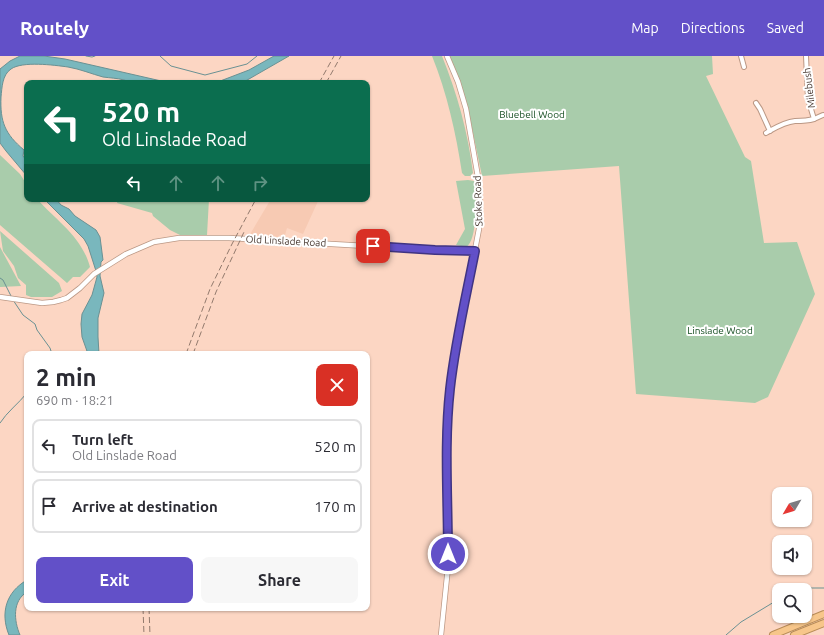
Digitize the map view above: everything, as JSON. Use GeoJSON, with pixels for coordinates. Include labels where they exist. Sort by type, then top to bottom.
{"type":"FeatureCollection","features":[{"type":"Feature","properties":{"kind":"highway"},"geometry":{"type":"LineString","coordinates":[[773,635],[824,614]]}},
{"type":"Feature","properties":{"kind":"highway"},"geometry":{"type":"LineString","coordinates":[[794,635],[824,623]]}},
{"type":"Feature","properties":{"kind":"street","name":"Stoke Road"},"geometry":{"type":"LineString","coordinates":[[441,635],[448,567],[447,429],[450,389],[456,349],[479,229],[480,202],[478,177],[466,109],[458,82],[446,56]]}},
{"type":"Feature","properties":{"kind":"street"},"geometry":{"type":"LineString","coordinates":[[742,56],[744,67]]}},
{"type":"Feature","properties":{"kind":"street","name":"Milebush"},"geometry":{"type":"LineString","coordinates":[[806,56],[808,99],[814,119]]}},
{"type":"Feature","properties":{"kind":"street","name":"Milebush"},"geometry":{"type":"LineString","coordinates":[[756,103],[760,109],[768,132],[785,123],[795,121],[806,122],[823,116]]}},
{"type":"Feature","properties":{"kind":"street","name":"Old Linslade Road"},"geometry":{"type":"LineString","coordinates":[[0,297],[42,303],[62,300],[80,288],[94,274],[120,257],[154,242],[179,238],[229,238],[475,251]]}},
{"type":"Feature","properties":{"kind":"shaded area"},"geometry":{"type":"Polygon","coordinates":[[[269,202],[318,202],[303,234],[287,228],[285,235],[280,235],[277,238],[249,236],[269,202]]]}},
{"type":"Feature","properties":{"kind":"green space"},"geometry":{"type":"Polygon","coordinates":[[[432,56],[442,56],[457,98],[471,158],[473,173],[470,176],[465,176],[462,173],[450,113],[432,56]]]}},
{"type":"Feature","properties":{"kind":"green space"},"geometry":{"type":"Polygon","coordinates":[[[448,56],[712,56],[713,74],[706,76],[745,157],[751,161],[764,243],[797,242],[815,294],[768,397],[755,403],[636,394],[619,166],[482,176],[468,109],[448,56]]]}},
{"type":"Feature","properties":{"kind":"green space"},"geometry":{"type":"Polygon","coordinates":[[[0,155],[20,174],[24,180],[24,202],[40,202],[75,238],[86,256],[90,267],[80,277],[73,277],[67,283],[0,225],[0,155]]]}},
{"type":"Feature","properties":{"kind":"green space"},"geometry":{"type":"Polygon","coordinates":[[[456,181],[474,181],[475,183],[476,207],[473,236],[470,243],[466,247],[456,245],[465,229],[456,181]]]}},
{"type":"Feature","properties":{"kind":"green space"},"geometry":{"type":"Polygon","coordinates":[[[209,202],[207,235],[180,235],[170,230],[153,216],[152,213],[117,203],[209,202]]]}},
{"type":"Feature","properties":{"kind":"green space"},"geometry":{"type":"Polygon","coordinates":[[[0,231],[59,283],[62,291],[52,297],[31,297],[26,295],[26,285],[18,278],[14,266],[3,251],[0,231]]]}},
{"type":"Feature","properties":{"kind":"green space"},"geometry":{"type":"Polygon","coordinates":[[[0,247],[21,286],[0,287],[0,247]]]}},
{"type":"Feature","properties":{"kind":"water"},"geometry":{"type":"Polygon","coordinates":[[[20,56],[44,56],[65,59],[157,80],[123,80],[103,77],[72,68],[55,65],[30,64],[11,69],[3,82],[1,97],[2,114],[8,133],[24,150],[24,172],[0,143],[0,69],[10,61],[20,56]]]}},
{"type":"Feature","properties":{"kind":"water"},"geometry":{"type":"Polygon","coordinates":[[[274,56],[289,56],[247,80],[223,80],[249,70],[274,56]]]}},
{"type":"Feature","properties":{"kind":"water"},"geometry":{"type":"Polygon","coordinates":[[[47,202],[58,202],[69,209],[75,216],[96,230],[100,237],[103,260],[101,262],[100,276],[104,293],[98,318],[99,351],[87,351],[82,337],[82,314],[92,295],[97,277],[88,246],[84,239],[47,202]]]}},
{"type":"Feature","properties":{"kind":"water"},"geometry":{"type":"Polygon","coordinates":[[[24,582],[24,594],[19,601],[16,612],[16,624],[20,635],[9,635],[6,627],[5,611],[10,597],[24,582]]]}},
{"type":"Feature","properties":{"kind":"waterway"},"geometry":{"type":"LineString","coordinates":[[86,56],[95,56]]}},
{"type":"Feature","properties":{"kind":"waterway"},"geometry":{"type":"LineString","coordinates":[[160,56],[171,66],[205,75],[247,64],[257,56]]}},
{"type":"Feature","properties":{"kind":"waterway"},"geometry":{"type":"LineString","coordinates":[[0,278],[3,280],[11,296]]}},
{"type":"Feature","properties":{"kind":"waterway"},"geometry":{"type":"LineString","coordinates":[[13,300],[23,315],[35,324],[37,330],[51,351]]}},
{"type":"Feature","properties":{"kind":"waterway"},"geometry":{"type":"LineString","coordinates":[[0,423],[24,396]]}},
{"type":"Feature","properties":{"kind":"waterway"},"geometry":{"type":"LineString","coordinates":[[812,588],[824,588]]}},
{"type":"Feature","properties":{"kind":"waterway"},"geometry":{"type":"LineString","coordinates":[[726,635],[741,622],[772,603]]}},
{"type":"Feature","properties":{"kind":"railway"},"geometry":{"type":"LineString","coordinates":[[321,80],[334,56]]}},
{"type":"Feature","properties":{"kind":"railway"},"geometry":{"type":"LineString","coordinates":[[328,80],[341,56]]}},
{"type":"Feature","properties":{"kind":"railway"},"geometry":{"type":"LineString","coordinates":[[187,351],[210,289],[254,202]]}},
{"type":"Feature","properties":{"kind":"railway"},"geometry":{"type":"LineString","coordinates":[[194,351],[216,292],[244,232]]}},
{"type":"Feature","properties":{"kind":"railway"},"geometry":{"type":"LineString","coordinates":[[143,611],[144,635]]}},
{"type":"Feature","properties":{"kind":"railway"},"geometry":{"type":"LineString","coordinates":[[149,611],[150,635]]}},
{"type":"Feature","properties":{"kind":"route"},"geometry":{"type":"LineString","coordinates":[[373,246],[475,251],[456,349],[450,389],[447,429],[448,554]]}},
{"type":"Feature","properties":{"kind":"park label","name":"Bluebell Wood"},"geometry":{"type":"Point","coordinates":[532,114]}},
{"type":"Feature","properties":{"kind":"park label","name":"Linslade Wood"},"geometry":{"type":"Point","coordinates":[720,330]}}]}
